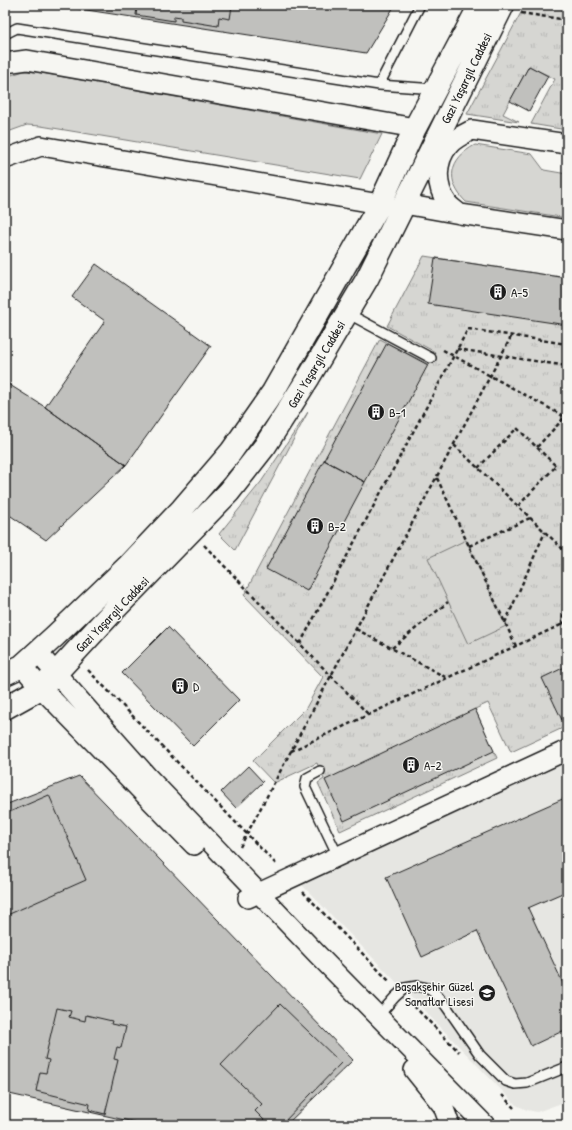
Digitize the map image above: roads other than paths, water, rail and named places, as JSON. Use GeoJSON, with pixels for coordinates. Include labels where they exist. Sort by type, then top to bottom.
{"type":"FeatureCollection","features":[{"type":"Feature","properties":{"kind":"street","name":"Gazi Yaşargil Caddesi"},"geometry":{"type":"LineString","coordinates":[[48,681],[21,664],[127,567],[182,509],[231,452],[274,392],[380,204],[415,128],[480,5]]}},
{"type":"Feature","properties":{"kind":"street","name":"Gazi Yaşargil Caddesi"},"geometry":{"type":"LineString","coordinates":[[5,708],[48,681],[116,608],[202,541],[229,492],[265,446],[309,377],[367,279],[442,126],[513,9]]}},
{"type":"Feature","properties":{"kind":"street"},"geometry":{"type":"LineString","coordinates":[[5,64],[27,60],[415,128]]}},
{"type":"Feature","properties":{"kind":"street"},"geometry":{"type":"LineString","coordinates":[[442,126],[567,144]]}},
{"type":"Feature","properties":{"kind":"street"},"geometry":{"type":"LineString","coordinates":[[460,214],[448,204],[442,193],[438,168],[442,156],[450,145],[472,130]]}},
{"type":"Feature","properties":{"kind":"street"},"geometry":{"type":"LineString","coordinates":[[5,159],[41,146],[380,204]]}},
{"type":"Feature","properties":{"kind":"street"},"geometry":{"type":"LineString","coordinates":[[404,204],[567,230]]}},
{"type":"Feature","properties":{"kind":"street"},"geometry":{"type":"LineString","coordinates":[[48,681],[146,776],[231,864],[253,896],[378,1016],[485,1125]]}},
{"type":"Feature","properties":{"kind":"street"},"geometry":{"type":"LineString","coordinates":[[48,681],[253,896],[418,1073],[443,1106],[450,1125]]}},
{"type":"Feature","properties":{"kind":"street"},"geometry":{"type":"LineString","coordinates":[[253,896],[567,750]]}},
{"type":"Feature","properties":{"kind":"lane"},"geometry":{"type":"LineString","coordinates":[[379,85],[420,5]]}},
{"type":"Feature","properties":{"kind":"lane"},"geometry":{"type":"LineString","coordinates":[[5,34],[17,28],[379,85],[436,88]]}},
{"type":"Feature","properties":{"kind":"lane"},"geometry":{"type":"LineString","coordinates":[[347,313],[431,358]]}},
{"type":"Feature","properties":{"kind":"lane"},"geometry":{"type":"LineString","coordinates":[[320,771],[307,778],[305,784],[338,856]]}},
{"type":"Feature","properties":{"kind":"lane"},"geometry":{"type":"LineString","coordinates":[[378,1016],[405,988],[417,986],[427,988],[436,994],[480,1055],[506,1081],[515,1084],[527,1084],[567,1067]]}},
{"type":"Feature","properties":{"kind":"place","name":"A-5"},"geometry":{"type":"Point","coordinates":[498,292]}},
{"type":"Feature","properties":{"kind":"place","name":"B-1"},"geometry":{"type":"Point","coordinates":[376,412]}},
{"type":"Feature","properties":{"kind":"place","name":"B-2"},"geometry":{"type":"Point","coordinates":[315,526]}},
{"type":"Feature","properties":{"kind":"place","name":"D"},"geometry":{"type":"Point","coordinates":[180,686]}},
{"type":"Feature","properties":{"kind":"place","name":"A-2"},"geometry":{"type":"Point","coordinates":[411,765]}},
{"type":"Feature","properties":{"kind":"place","name":"Başakşehir Güzel Sanatlar Lisesi"},"geometry":{"type":"Point","coordinates":[487,993]}}]}
